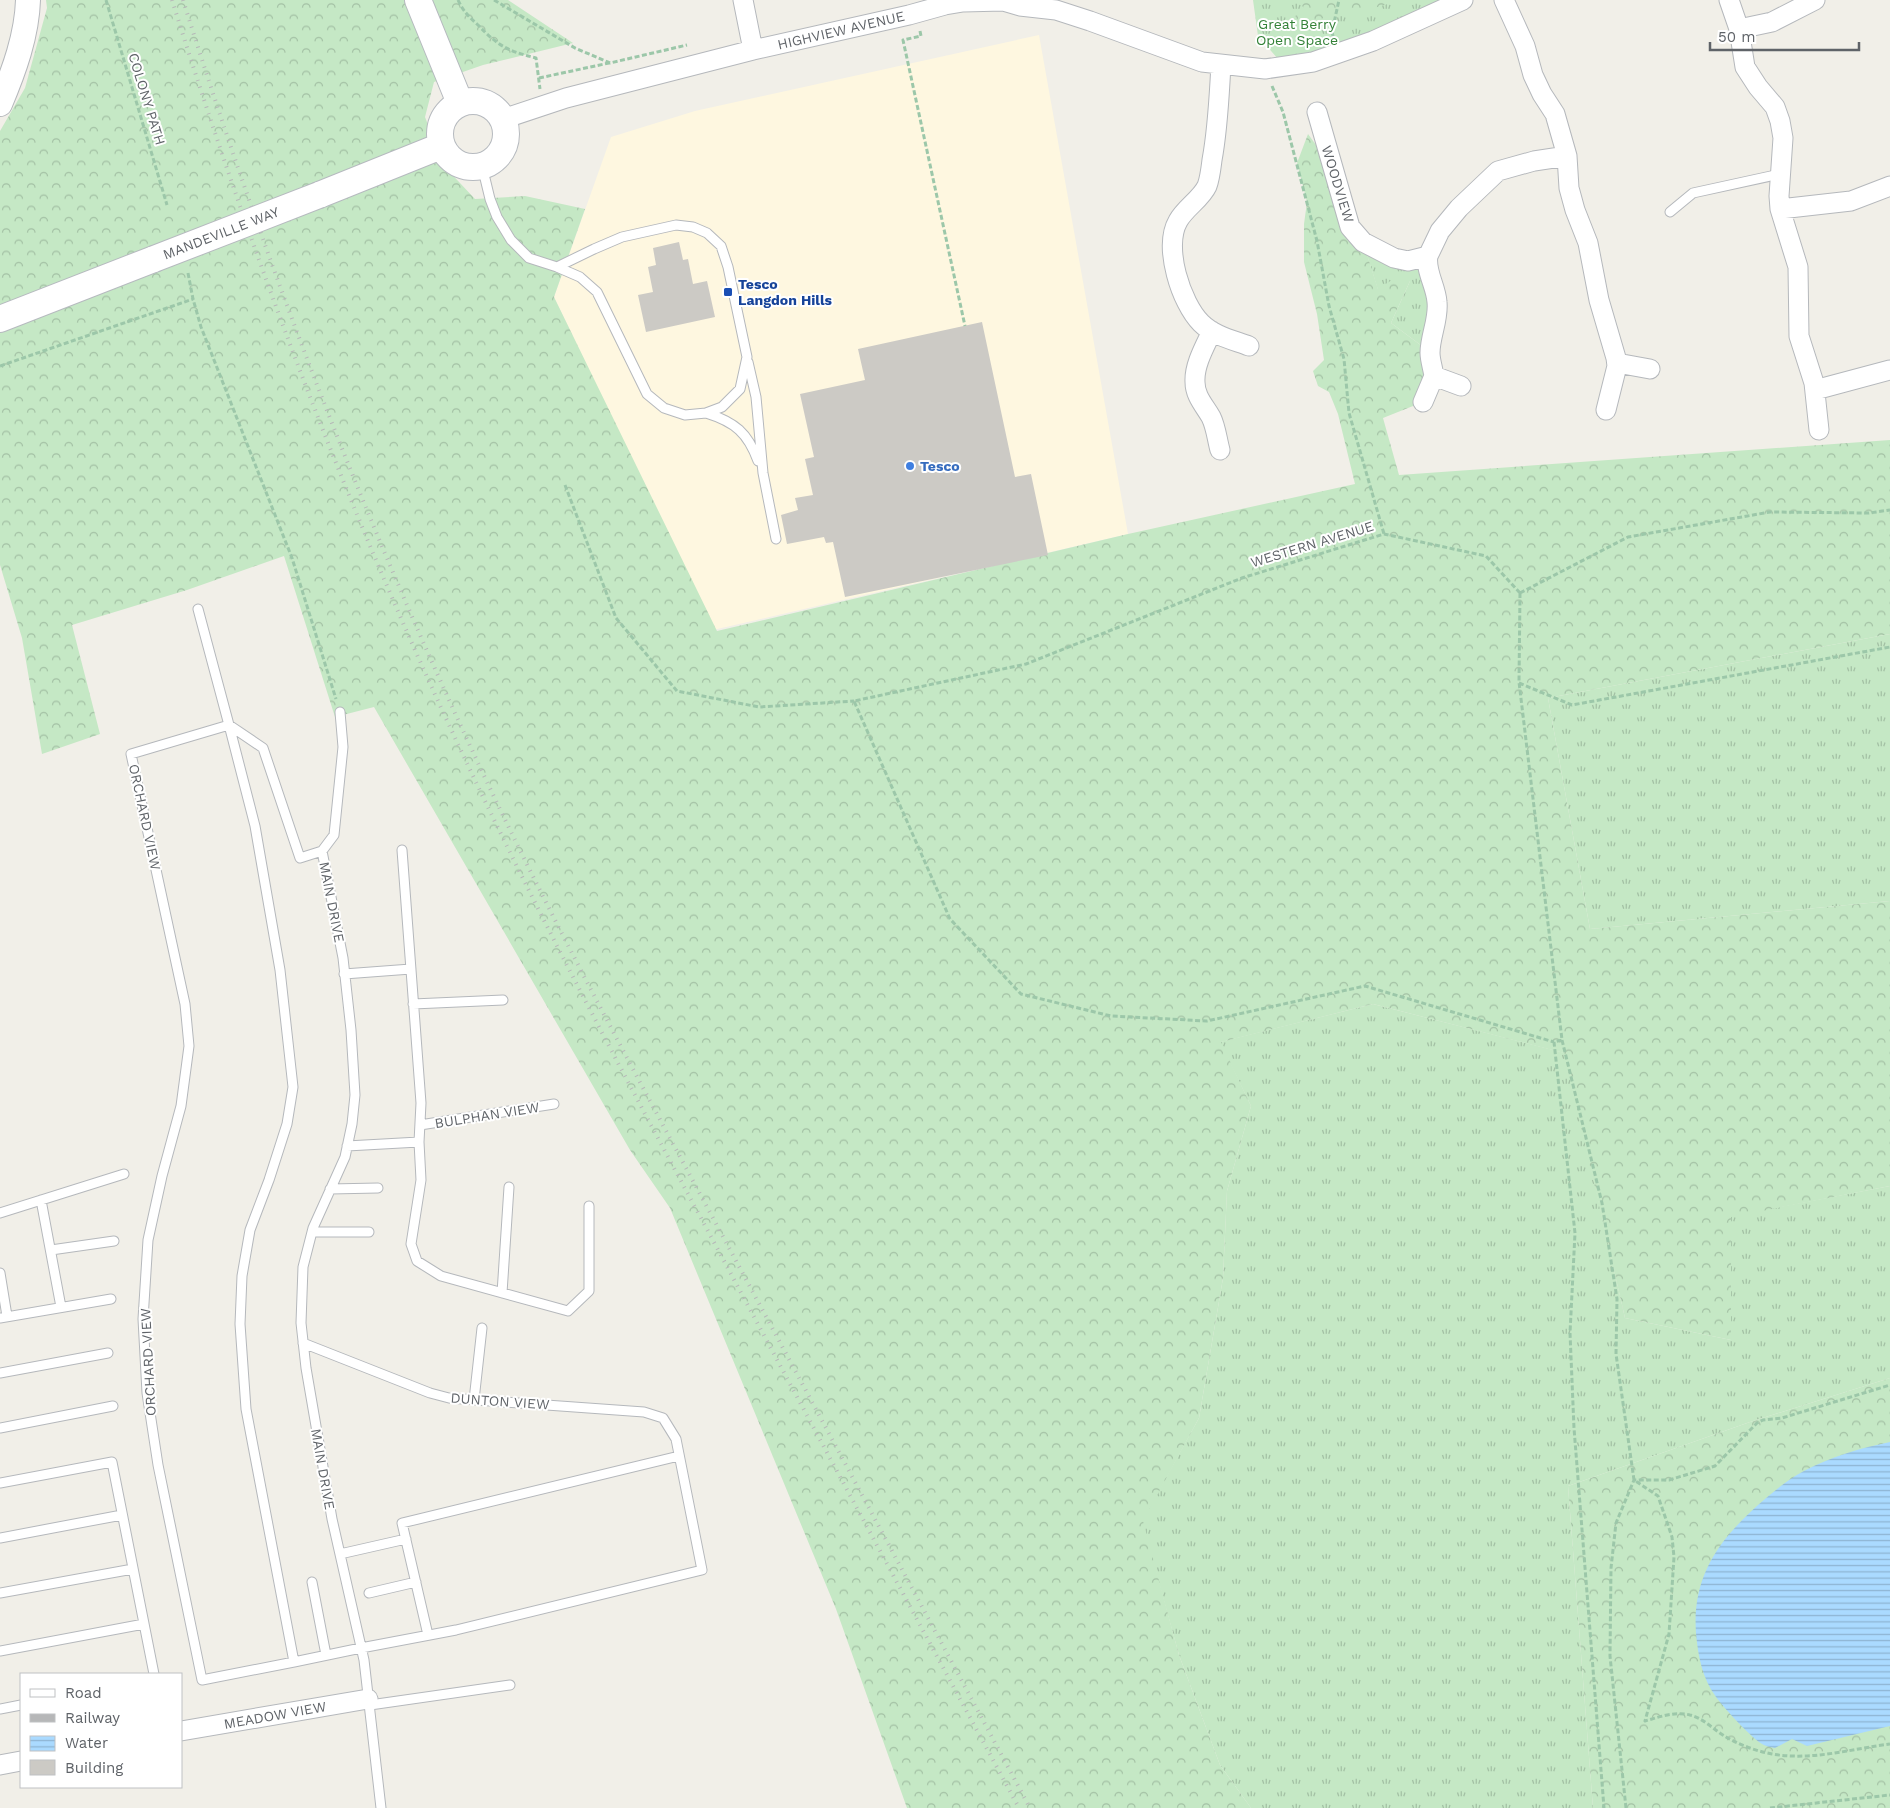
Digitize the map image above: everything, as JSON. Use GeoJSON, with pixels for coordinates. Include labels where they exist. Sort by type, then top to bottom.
{"type":"FeatureCollection","features":[{"type":"Feature","properties":{"kind":"main road"},"geometry":{"type":"LineString","coordinates":[[418,0],[460,103]]}},
{"type":"Feature","properties":{"kind":"main road"},"geometry":{"type":"LineString","coordinates":[[470,101],[487,104],[494,108],[503,119],[506,131],[504,148],[490,163],[482,166],[466,167],[452,160],[442,146],[440,127],[447,113],[460,103],[470,101]]}},
{"type":"Feature","properties":{"kind":"main road","name":"MANDEVILLE WAY"},"geometry":{"type":"LineString","coordinates":[[0,319],[442,146]]}},
{"type":"Feature","properties":{"kind":"street"},"geometry":{"type":"LineString","coordinates":[[0,104],[13,72],[28,11],[28,0]]}},
{"type":"Feature","properties":{"kind":"street"},"geometry":{"type":"LineString","coordinates":[[744,0],[753,50]]}},
{"type":"Feature","properties":{"kind":"street","name":"HIGHVIEW AVENUE"},"geometry":{"type":"LineString","coordinates":[[503,119],[566,98],[753,50],[963,2],[1003,1],[1020,6],[1056,10],[1202,62],[1265,69],[1313,62],[1372,41],[1463,0]]}},
{"type":"Feature","properties":{"kind":"street"},"geometry":{"type":"LineString","coordinates":[[1504,0],[1525,46],[1533,75],[1555,114],[1567,156],[1570,188],[1575,210],[1588,243],[1599,300],[1617,363],[1606,410]]}},
{"type":"Feature","properties":{"kind":"street"},"geometry":{"type":"LineString","coordinates":[[1729,0],[1739,29],[1745,67],[1774,107],[1780,122],[1783,138],[1778,196],[1780,209],[1798,267],[1799,336],[1816,390],[1819,430]]}},
{"type":"Feature","properties":{"kind":"street"},"geometry":{"type":"LineString","coordinates":[[1739,29],[1772,22],[1815,0]]}},
{"type":"Feature","properties":{"kind":"street"},"geometry":{"type":"LineString","coordinates":[[1221,65],[1217,134],[1207,185],[1178,221],[1172,237],[1172,254],[1175,268],[1192,312],[1202,324],[1218,335],[1249,346]]}},
{"type":"Feature","properties":{"kind":"street","name":"WOODVIEW"},"geometry":{"type":"LineString","coordinates":[[1317,112],[1350,227],[1363,242],[1394,258],[1408,261],[1428,256]]}},
{"type":"Feature","properties":{"kind":"street"},"geometry":{"type":"LineString","coordinates":[[1423,402],[1434,376],[1430,352],[1438,305],[1432,277],[1426,264],[1440,231],[1459,208],[1498,171],[1534,161],[1567,156]]}},
{"type":"Feature","properties":{"kind":"street"},"geometry":{"type":"LineString","coordinates":[[1780,209],[1851,201],[1890,186]]}},
{"type":"Feature","properties":{"kind":"street"},"geometry":{"type":"LineString","coordinates":[[1212,331],[1200,358],[1194,381],[1196,392],[1213,423],[1220,450]]}},
{"type":"Feature","properties":{"kind":"street"},"geometry":{"type":"LineString","coordinates":[[1617,363],[1650,369]]}},
{"type":"Feature","properties":{"kind":"street"},"geometry":{"type":"LineString","coordinates":[[1816,390],[1890,370]]}},
{"type":"Feature","properties":{"kind":"street"},"geometry":{"type":"LineString","coordinates":[[1434,376],[1460,386]]}},
{"type":"Feature","properties":{"kind":"street","name":"MEADOW VIEW"},"geometry":{"type":"LineString","coordinates":[[182,1732],[369,1702]]}},
{"type":"Feature","properties":{"kind":"street"},"geometry":{"type":"LineString","coordinates":[[0,1765],[20,1761]]}},
{"type":"Feature","properties":{"kind":"lane"},"geometry":{"type":"LineString","coordinates":[[482,166],[490,199],[497,217],[511,240],[529,258],[557,266],[580,277],[598,292],[647,394],[664,408],[685,415],[706,413],[722,407],[740,389],[747,357]]}},
{"type":"Feature","properties":{"kind":"lane"},"geometry":{"type":"LineString","coordinates":[[1670,212],[1693,193],[1780,174]]}},
{"type":"Feature","properties":{"kind":"lane"},"geometry":{"type":"LineString","coordinates":[[557,266],[622,237],[676,225],[693,227],[707,233],[721,246],[728,267],[756,397],[763,473],[776,539]]}},
{"type":"Feature","properties":{"kind":"lane"},"geometry":{"type":"LineString","coordinates":[[706,413],[725,419],[739,428],[753,447],[763,473]]}},
{"type":"Feature","properties":{"kind":"lane"},"geometry":{"type":"LineString","coordinates":[[198,609],[255,826],[278,960],[293,1087],[287,1124],[250,1230],[242,1276],[240,1324],[246,1409],[294,1662]]}},
{"type":"Feature","properties":{"kind":"lane"},"geometry":{"type":"LineString","coordinates":[[322,851],[334,835],[342,747],[340,712]]}},
{"type":"Feature","properties":{"kind":"lane","name":"MAIN DRIVE"},"geometry":{"type":"LineString","coordinates":[[229,725],[263,748],[300,858],[322,851],[344,974],[351,1030],[355,1095],[352,1124],[345,1157],[312,1232],[303,1267],[301,1323],[309,1386],[332,1519],[361,1648],[381,1808]]}},
{"type":"Feature","properties":{"kind":"lane","name":"ORCHARD VIEW"},"geometry":{"type":"LineString","coordinates":[[229,725],[131,754],[185,1004],[189,1046],[181,1106],[162,1176],[148,1240],[143,1318],[147,1393],[158,1465],[202,1680],[361,1648]]}},
{"type":"Feature","properties":{"kind":"lane","name":"BULPHAN VIEW"},"geometry":{"type":"LineString","coordinates":[[402,850],[421,1103],[421,1180],[411,1244],[417,1261],[441,1276],[568,1311],[589,1290],[589,1206]]}},
{"type":"Feature","properties":{"kind":"lane"},"geometry":{"type":"LineString","coordinates":[[344,974],[411,969]]}},
{"type":"Feature","properties":{"kind":"lane"},"geometry":{"type":"LineString","coordinates":[[413,1004],[503,1000]]}},
{"type":"Feature","properties":{"kind":"lane","name":"BULPHAN VIEW"},"geometry":{"type":"LineString","coordinates":[[420,1125],[554,1104]]}},
{"type":"Feature","properties":{"kind":"lane"},"geometry":{"type":"LineString","coordinates":[[347,1146],[420,1142]]}},
{"type":"Feature","properties":{"kind":"lane"},"geometry":{"type":"LineString","coordinates":[[0,1212],[124,1174]]}},
{"type":"Feature","properties":{"kind":"lane"},"geometry":{"type":"LineString","coordinates":[[502,1293],[509,1187]]}},
{"type":"Feature","properties":{"kind":"lane"},"geometry":{"type":"LineString","coordinates":[[330,1189],[378,1188]]}},
{"type":"Feature","properties":{"kind":"lane"},"geometry":{"type":"LineString","coordinates":[[41,1200],[61,1307]]}},
{"type":"Feature","properties":{"kind":"lane"},"geometry":{"type":"LineString","coordinates":[[312,1232],[369,1232]]}},
{"type":"Feature","properties":{"kind":"lane"},"geometry":{"type":"LineString","coordinates":[[50,1250],[114,1241]]}},
{"type":"Feature","properties":{"kind":"lane"},"geometry":{"type":"LineString","coordinates":[[0,1273],[4,1317],[111,1298]]}},
{"type":"Feature","properties":{"kind":"lane"},"geometry":{"type":"LineString","coordinates":[[474,1400],[482,1328]]}},
{"type":"Feature","properties":{"kind":"lane","name":"DUNTON VIEW"},"geometry":{"type":"LineString","coordinates":[[303,1343],[430,1393],[449,1398],[644,1412],[663,1418],[676,1439],[702,1570],[456,1630],[361,1648]]}},
{"type":"Feature","properties":{"kind":"lane"},"geometry":{"type":"LineString","coordinates":[[0,1373],[108,1353]]}},
{"type":"Feature","properties":{"kind":"lane"},"geometry":{"type":"LineString","coordinates":[[0,1428],[113,1406]]}},
{"type":"Feature","properties":{"kind":"lane"},"geometry":{"type":"LineString","coordinates":[[428,1635],[402,1523],[679,1456]]}},
{"type":"Feature","properties":{"kind":"lane"},"geometry":{"type":"LineString","coordinates":[[0,1483],[112,1462],[154,1673]]}},
{"type":"Feature","properties":{"kind":"lane"},"geometry":{"type":"LineString","coordinates":[[0,1538],[122,1515]]}},
{"type":"Feature","properties":{"kind":"lane"},"geometry":{"type":"LineString","coordinates":[[340,1554],[406,1539]]}},
{"type":"Feature","properties":{"kind":"lane"},"geometry":{"type":"LineString","coordinates":[[0,1593],[133,1569]]}},
{"type":"Feature","properties":{"kind":"lane"},"geometry":{"type":"LineString","coordinates":[[312,1582],[326,1655]]}},
{"type":"Feature","properties":{"kind":"lane"},"geometry":{"type":"LineString","coordinates":[[369,1593],[416,1582]]}},
{"type":"Feature","properties":{"kind":"lane"},"geometry":{"type":"LineString","coordinates":[[0,1651],[144,1624]]}},
{"type":"Feature","properties":{"kind":"lane"},"geometry":{"type":"LineString","coordinates":[[369,1702],[510,1686]]}},
{"type":"Feature","properties":{"kind":"lane"},"geometry":{"type":"LineString","coordinates":[[0,1709],[20,1705]]}},
{"type":"Feature","properties":{"kind":"path","name":"COLONY PATH"},"geometry":{"type":"LineString","coordinates":[[106,0],[167,205]]}},
{"type":"Feature","properties":{"kind":"path"},"geometry":{"type":"LineString","coordinates":[[458,0],[464,12],[492,41],[508,50],[536,58],[538,78],[694,44]]}},
{"type":"Feature","properties":{"kind":"path"},"geometry":{"type":"LineString","coordinates":[[494,0],[576,48],[610,63]]}},
{"type":"Feature","properties":{"kind":"path"},"geometry":{"type":"LineString","coordinates":[[1339,0],[1332,32],[1336,45],[1343,51]]}},
{"type":"Feature","properties":{"kind":"path"},"geometry":{"type":"LineString","coordinates":[[917,13],[921,36],[903,40],[965,326]]}},
{"type":"Feature","properties":{"kind":"path"},"geometry":{"type":"LineString","coordinates":[[1265,69],[1283,112],[1315,233],[1329,306],[1344,359],[1349,414],[1384,534]]}},
{"type":"Feature","properties":{"kind":"path"},"geometry":{"type":"LineString","coordinates":[[188,273],[201,327],[292,558],[340,712]]}},
{"type":"Feature","properties":{"kind":"path"},"geometry":{"type":"LineString","coordinates":[[0,366],[193,299]]}},
{"type":"Feature","properties":{"kind":"path","name":"WESTERN AVENUE"},"geometry":{"type":"LineString","coordinates":[[565,485],[616,618],[676,691],[759,707],[854,701],[1026,664],[1242,578],[1384,534],[1486,556],[1520,593]]}},
{"type":"Feature","properties":{"kind":"path"},"geometry":{"type":"LineString","coordinates":[[1626,1808],[1610,1656],[1611,1568],[1616,1523],[1634,1480],[1616,1354],[1617,1299],[1602,1203],[1562,1040],[1519,682],[1520,593],[1628,537],[1770,512],[1869,513],[1890,510]]}},
{"type":"Feature","properties":{"kind":"path"},"geometry":{"type":"LineString","coordinates":[[1519,682],[1572,705],[1890,647]]}},
{"type":"Feature","properties":{"kind":"path"},"geometry":{"type":"LineString","coordinates":[[854,701],[950,919],[1022,994],[1111,1016],[1207,1021],[1365,986],[1554,1042],[1562,1040]]}},
{"type":"Feature","properties":{"kind":"path"},"geometry":{"type":"LineString","coordinates":[[1554,1042],[1576,1233],[1570,1333],[1574,1428],[1604,1808]]}},
{"type":"Feature","properties":{"kind":"path"},"geometry":{"type":"LineString","coordinates":[[1634,1480],[1669,1480],[1715,1466],[1757,1423],[1763,1420],[1782,1418],[1890,1385]]}},
{"type":"Feature","properties":{"kind":"path"},"geometry":{"type":"LineString","coordinates":[[1634,1480],[1658,1496],[1672,1538],[1674,1557],[1669,1634],[1645,1721],[1673,1714],[1688,1714],[1725,1736],[1752,1749],[1792,1757],[1814,1756],[1861,1747],[1890,1744]]}},
{"type":"Feature","properties":{"kind":"path"},"geometry":{"type":"LineString","coordinates":[[1770,1808],[1890,1795]]}},
{"type":"Feature","properties":{"kind":"shaded area"},"geometry":{"type":"Polygon","coordinates":[[[1039,35],[1128,534],[713,630],[554,297],[611,137],[695,111],[1039,35]]]}},
{"type":"Feature","properties":{"kind":"green space"},"geometry":{"type":"Polygon","coordinates":[[[46,0],[508,0],[573,43],[483,65],[434,82],[425,117],[444,166],[475,199],[525,196],[585,209],[554,297],[717,631],[1128,534],[1355,484],[1338,414],[1329,392],[1318,386],[1313,371],[1324,360],[1317,314],[1304,262],[1304,224],[1307,202],[1297,163],[1308,134],[1332,167],[1363,242],[1378,289],[1395,278],[1410,281],[1391,323],[1430,352],[1423,402],[1383,418],[1399,475],[1890,440],[1890,634],[1548,698],[1590,929],[1890,901],[1890,1186],[1731,1217],[1731,1340],[1625,1318],[1564,1053],[1373,1004],[1221,1042],[1251,1106],[1227,1191],[1223,1278],[1199,1418],[1143,1521],[1179,1655],[1220,1765],[1251,1808],[907,1808],[836,1609],[670,1208],[630,1150],[374,707],[335,717],[284,556],[187,590],[72,625],[100,734],[42,754],[22,638],[0,565],[0,131],[25,88],[47,8],[46,0]]]}},
{"type":"Feature","properties":{"kind":"green space","name":"Great Berry Open Space"},"geometry":{"type":"Polygon","coordinates":[[[1253,0],[1463,0],[1285,67],[1258,36],[1253,0]]]}},
{"type":"Feature","properties":{"kind":"green space"},"geometry":{"type":"Polygon","coordinates":[[[1299,0],[1398,1],[1364,11],[1327,13],[1308,36],[1287,35],[1289,21],[1304,9],[1299,0]]]}},
{"type":"Feature","properties":{"kind":"green space"},"geometry":{"type":"Polygon","coordinates":[[[1363,242],[1428,256],[1430,352],[1391,323],[1410,281],[1378,290],[1363,242]]]}},
{"type":"Feature","properties":{"kind":"green space"},"geometry":{"type":"Polygon","coordinates":[[[1890,634],[1890,901],[1590,929],[1548,698],[1890,634]]]}},
{"type":"Feature","properties":{"kind":"green space"},"geometry":{"type":"Polygon","coordinates":[[[1373,1004],[1565,1053],[1625,1318],[1731,1340],[1731,1216],[1890,1186],[1890,1378],[1750,1422],[1568,1486],[1593,1808],[1251,1808],[1220,1765],[1179,1655],[1142,1521],[1199,1418],[1223,1278],[1227,1191],[1251,1106],[1220,1042],[1373,1004]]]}},
{"type":"Feature","properties":{"kind":"green space"},"geometry":{"type":"Polygon","coordinates":[[[1890,1378],[1890,1808],[1593,1808],[1568,1486],[1750,1422],[1890,1378]]]}},
{"type":"Feature","properties":{"kind":"water"},"geometry":{"type":"Polygon","coordinates":[[[1890,1442],[1890,1726],[1807,1746],[1792,1739],[1775,1748],[1765,1746],[1753,1737],[1725,1708],[1711,1690],[1704,1674],[1696,1633],[1698,1594],[1703,1577],[1710,1561],[1731,1532],[1774,1491],[1804,1471],[1835,1457],[1890,1442]]]}},
{"type":"Feature","properties":{"kind":"building"},"geometry":{"type":"Polygon","coordinates":[[[679,242],[683,260],[688,259],[693,284],[707,281],[715,317],[646,332],[638,295],[653,292],[648,267],[656,265],[653,248],[679,242]]]}},
{"type":"Feature","properties":{"kind":"building","name":"Tesco"},"geometry":{"type":"Polygon","coordinates":[[[982,322],[1015,477],[1031,474],[1048,555],[845,597],[833,542],[826,543],[824,537],[787,544],[781,515],[798,510],[795,498],[813,495],[805,459],[814,457],[800,394],[865,380],[858,349],[982,322]]]}},
{"type":"Feature","properties":{"kind":"railway"},"geometry":{"type":"LineString","coordinates":[[172,0],[236,193],[305,385],[422,667],[465,759],[495,823],[623,1073],[1019,1808]]}},
{"type":"Feature","properties":{"kind":"railway"},"geometry":{"type":"LineString","coordinates":[[183,0],[246,191],[315,380],[390,566],[472,750],[531,872],[656,1113],[1030,1808]]}},
{"type":"Feature","properties":{"kind":"place","name":"Tesco Langdon Hills"},"geometry":{"type":"Point","coordinates":[728,292]}},
{"type":"Feature","properties":{"kind":"place","name":"Tesco"},"geometry":{"type":"Point","coordinates":[910,466]}}]}
